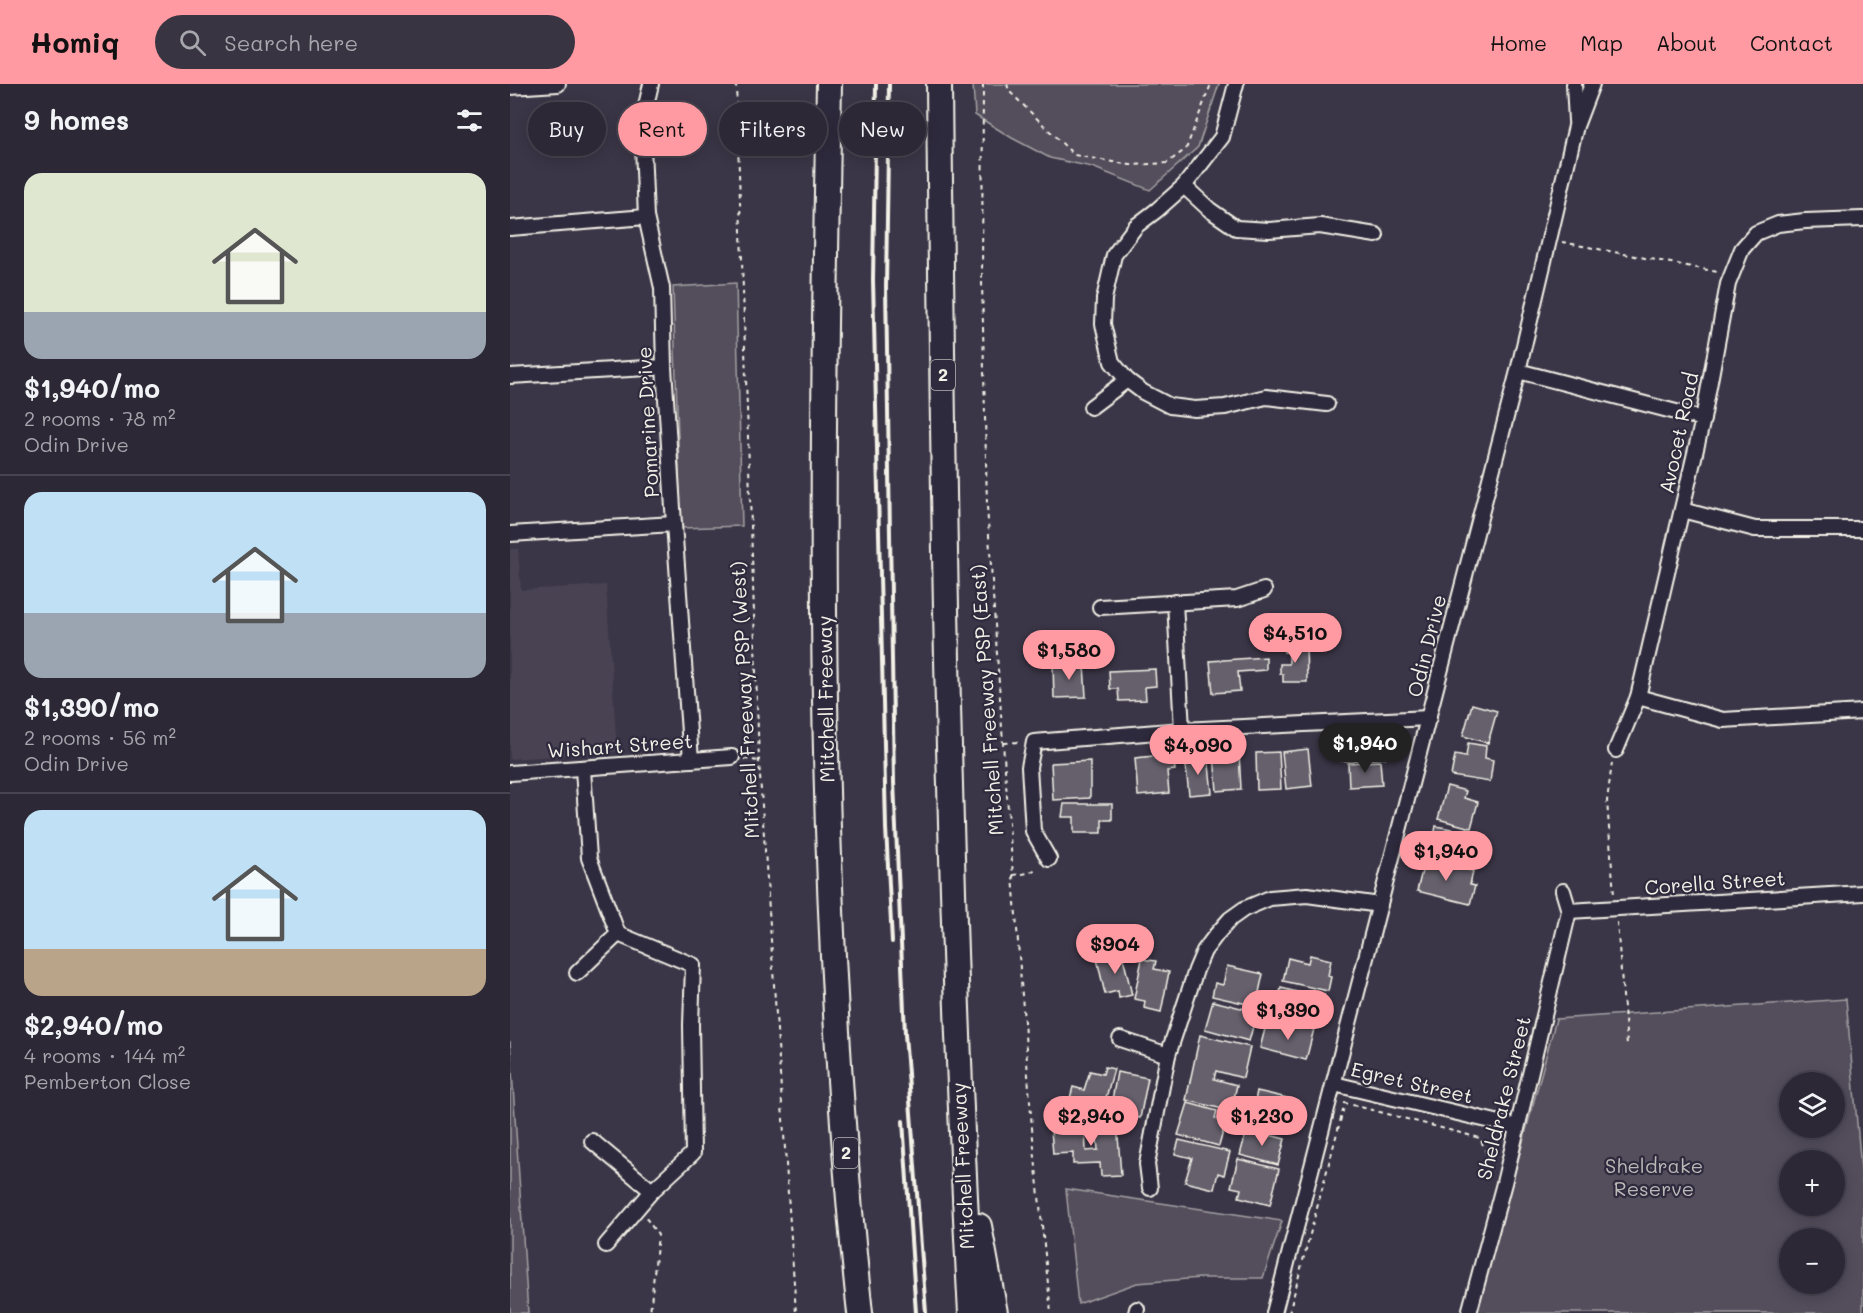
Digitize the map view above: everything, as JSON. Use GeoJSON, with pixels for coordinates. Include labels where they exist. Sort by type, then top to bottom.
{"type":"FeatureCollection","features":[{"type":"Feature","properties":{"kind":"highway","name":"Mitchell Freeway"},"geometry":{"type":"LineString","coordinates":[[830,84],[825,298],[827,804],[836,1032],[860,1313]]}},
{"type":"Feature","properties":{"kind":"highway","name":"Mitchell Freeway"},"geometry":{"type":"LineString","coordinates":[[939,84],[951,838],[960,1126],[971,1313]]}},
{"type":"Feature","properties":{"kind":"highway"},"geometry":{"type":"LineString","coordinates":[[960,1126],[995,1313]]}},
{"type":"Feature","properties":{"kind":"highway"},"geometry":{"type":"LineString","coordinates":[[852,1313],[855,1274]]}},
{"type":"Feature","properties":{"kind":"street"},"geometry":{"type":"LineString","coordinates":[[510,87],[558,84]]}},
{"type":"Feature","properties":{"kind":"street"},"geometry":{"type":"LineString","coordinates":[[1236,84],[1222,137],[1184,186],[1136,226],[1114,255],[1104,299],[1103,324],[1112,362],[1127,380],[1143,393],[1170,406],[1195,409],[1225,407],[1266,398],[1327,404]]}},
{"type":"Feature","properties":{"kind":"street","name":"Odin Drive"},"geometry":{"type":"LineString","coordinates":[[1574,84],[1576,126]]}},
{"type":"Feature","properties":{"kind":"street","name":"Odin Drive"},"geometry":{"type":"LineString","coordinates":[[1274,1313],[1518,371],[1576,126],[1592,84]]}},
{"type":"Feature","properties":{"kind":"street","name":"Pomarine Drive"},"geometry":{"type":"LineString","coordinates":[[648,85],[642,123],[646,217],[662,288],[664,367],[691,760]]}},
{"type":"Feature","properties":{"kind":"street"},"geometry":{"type":"LineString","coordinates":[[1184,186],[1209,210],[1236,228],[1269,230],[1320,226],[1376,235]]}},
{"type":"Feature","properties":{"kind":"street"},"geometry":{"type":"LineString","coordinates":[[510,228],[646,217]]}},
{"type":"Feature","properties":{"kind":"street","name":"Avocet Road"},"geometry":{"type":"LineString","coordinates":[[1616,750],[1638,697],[1703,419],[1728,284],[1742,249],[1756,232],[1787,223],[1863,219]]}},
{"type":"Feature","properties":{"kind":"street"},"geometry":{"type":"LineString","coordinates":[[510,376],[664,367]]}},
{"type":"Feature","properties":{"kind":"street"},"geometry":{"type":"LineString","coordinates":[[1518,371],[1703,419]]}},
{"type":"Feature","properties":{"kind":"street"},"geometry":{"type":"LineString","coordinates":[[1091,407],[1127,380]]}},
{"type":"Feature","properties":{"kind":"street"},"geometry":{"type":"LineString","coordinates":[[1682,510],[1755,529],[1863,529]]}},
{"type":"Feature","properties":{"kind":"street"},"geometry":{"type":"LineString","coordinates":[[510,534],[674,524]]}},
{"type":"Feature","properties":{"kind":"street"},"geometry":{"type":"LineString","coordinates":[[1100,607],[1238,599],[1264,590]]}},
{"type":"Feature","properties":{"kind":"street"},"geometry":{"type":"LineString","coordinates":[[1175,602],[1182,730]]}},
{"type":"Feature","properties":{"kind":"street"},"geometry":{"type":"LineString","coordinates":[[1638,697],[1723,720],[1863,712]]}},
{"type":"Feature","properties":{"kind":"street"},"geometry":{"type":"LineString","coordinates":[[1048,858],[1033,831],[1029,767],[1034,741],[1182,730],[1429,718]]}},
{"type":"Feature","properties":{"kind":"street","name":"Wishart Street"},"geometry":{"type":"LineString","coordinates":[[510,773],[732,757]]}},
{"type":"Feature","properties":{"kind":"street"},"geometry":{"type":"LineString","coordinates":[[583,769],[589,858],[618,934],[693,965],[691,1025],[693,1153],[652,1191],[606,1245]]}},
{"type":"Feature","properties":{"kind":"street"},"geometry":{"type":"LineString","coordinates":[[1563,891],[1569,911]]}},
{"type":"Feature","properties":{"kind":"street","name":"Corella Street"},"geometry":{"type":"LineString","coordinates":[[1569,911],[1863,892]]}},
{"type":"Feature","properties":{"kind":"street"},"geometry":{"type":"LineString","coordinates":[[1150,1188],[1147,1164],[1167,1055],[1204,951],[1230,919],[1257,903],[1270,898],[1291,895],[1322,896],[1380,905]]}},
{"type":"Feature","properties":{"kind":"street","name":"Sheldrake Street"},"geometry":{"type":"LineString","coordinates":[[1469,1313],[1504,1183],[1569,911]]}},
{"type":"Feature","properties":{"kind":"street"},"geometry":{"type":"LineString","coordinates":[[577,973],[618,934]]}},
{"type":"Feature","properties":{"kind":"street"},"geometry":{"type":"LineString","coordinates":[[1120,1039],[1167,1055]]}},
{"type":"Feature","properties":{"kind":"street","name":"Egret Street"},"geometry":{"type":"LineString","coordinates":[[1334,1084],[1517,1127]]}},
{"type":"Feature","properties":{"kind":"street"},"geometry":{"type":"LineString","coordinates":[[592,1141],[652,1191]]}},
{"type":"Feature","properties":{"kind":"path","name":"Mitchell Freeway PSP (West)"},"geometry":{"type":"LineString","coordinates":[[736,84],[759,761],[796,1313]]}},
{"type":"Feature","properties":{"kind":"path","name":"Mitchell Freeway PSP (East)"},"geometry":{"type":"LineString","coordinates":[[983,84],[982,281],[987,506],[1032,1128],[1052,1313]]}},
{"type":"Feature","properties":{"kind":"path"},"geometry":{"type":"LineString","coordinates":[[1007,84],[1009,91],[1074,155],[1130,165],[1167,163],[1186,149],[1211,84]]}},
{"type":"Feature","properties":{"kind":"path"},"geometry":{"type":"LineString","coordinates":[[1550,239],[1731,276]]}},
{"type":"Feature","properties":{"kind":"path"},"geometry":{"type":"LineString","coordinates":[[1003,743],[1034,741]]}},
{"type":"Feature","properties":{"kind":"path"},"geometry":{"type":"LineString","coordinates":[[1615,901],[1607,801],[1610,769],[1616,750]]}},
{"type":"Feature","properties":{"kind":"path"},"geometry":{"type":"LineString","coordinates":[[1013,875],[1035,871],[1048,858]]}},
{"type":"Feature","properties":{"kind":"path"},"geometry":{"type":"LineString","coordinates":[[1616,918],[1627,1045]]}},
{"type":"Feature","properties":{"kind":"path"},"geometry":{"type":"LineString","coordinates":[[1290,1313],[1345,1103],[1480,1138],[1490,1162],[1487,1178],[1504,1183]]}},
{"type":"Feature","properties":{"kind":"path"},"geometry":{"type":"LineString","coordinates":[[639,1208],[658,1235],[650,1313]]}},
{"type":"Feature","properties":{"kind":"shaded area"},"geometry":{"type":"Polygon","coordinates":[[[510,549],[518,549],[521,590],[606,585],[617,752],[510,759],[510,549]]]}},
{"type":"Feature","properties":{"kind":"green space"},"geometry":{"type":"Polygon","coordinates":[[[973,84],[1219,84],[1198,147],[1150,190],[1092,167],[1050,158],[1012,138],[975,115],[973,84]]]}},
{"type":"Feature","properties":{"kind":"green space"},"geometry":{"type":"Polygon","coordinates":[[[736,283],[742,526],[681,528],[673,287],[736,283]]]}},
{"type":"Feature","properties":{"kind":"green space","name":"Sheldrake Reserve"},"geometry":{"type":"Polygon","coordinates":[[[1846,999],[1863,1191],[1863,1313],[1477,1313],[1556,1019],[1846,999]]]}},
{"type":"Feature","properties":{"kind":"green space"},"geometry":{"type":"Polygon","coordinates":[[[510,1041],[528,1313],[510,1313],[510,1041]]]}},
{"type":"Feature","properties":{"kind":"green space"},"geometry":{"type":"Polygon","coordinates":[[[1066,1189],[1282,1221],[1263,1278],[1200,1278],[1137,1283],[1078,1304],[1066,1189]]]}},
{"type":"Feature","properties":{"kind":"building"},"geometry":{"type":"Polygon","coordinates":[[[1284,644],[1306,644],[1307,682],[1283,682],[1280,664],[1289,664],[1289,652],[1284,652],[1284,644]]]}},
{"type":"Feature","properties":{"kind":"building"},"geometry":{"type":"Polygon","coordinates":[[[1266,657],[1266,670],[1238,672],[1240,691],[1213,693],[1210,661],[1266,657]]]}},
{"type":"Feature","properties":{"kind":"building"},"geometry":{"type":"Polygon","coordinates":[[[1084,664],[1086,697],[1054,698],[1053,665],[1084,664]]]}},
{"type":"Feature","properties":{"kind":"building"},"geometry":{"type":"Polygon","coordinates":[[[1155,669],[1156,686],[1145,687],[1146,700],[1119,701],[1118,689],[1110,689],[1109,671],[1155,669]]]}},
{"type":"Feature","properties":{"kind":"building"},"geometry":{"type":"Polygon","coordinates":[[[1472,704],[1497,711],[1488,743],[1463,736],[1472,704]]]}},
{"type":"Feature","properties":{"kind":"building"},"geometry":{"type":"Polygon","coordinates":[[[1384,736],[1385,758],[1341,761],[1340,738],[1384,736]]]}},
{"type":"Feature","properties":{"kind":"building"},"geometry":{"type":"Polygon","coordinates":[[[1468,743],[1486,746],[1485,758],[1493,760],[1490,782],[1451,776],[1455,755],[1466,757],[1468,743]]]}},
{"type":"Feature","properties":{"kind":"building"},"geometry":{"type":"Polygon","coordinates":[[[1308,749],[1312,786],[1286,789],[1282,752],[1308,749]]]}},
{"type":"Feature","properties":{"kind":"building"},"geometry":{"type":"Polygon","coordinates":[[[1279,752],[1281,789],[1257,790],[1256,753],[1279,752]]]}},
{"type":"Feature","properties":{"kind":"building"},"geometry":{"type":"Polygon","coordinates":[[[1239,753],[1241,789],[1217,791],[1214,755],[1239,753]]]}},
{"type":"Feature","properties":{"kind":"building"},"geometry":{"type":"Polygon","coordinates":[[[1173,754],[1175,770],[1167,771],[1169,793],[1138,796],[1135,758],[1173,754]]]}},
{"type":"Feature","properties":{"kind":"building"},"geometry":{"type":"Polygon","coordinates":[[[1208,756],[1212,793],[1189,795],[1185,758],[1208,756]]]}},
{"type":"Feature","properties":{"kind":"building"},"geometry":{"type":"Polygon","coordinates":[[[1090,761],[1090,798],[1053,800],[1051,763],[1090,761]]]}},
{"type":"Feature","properties":{"kind":"building"},"geometry":{"type":"Polygon","coordinates":[[[1380,761],[1382,785],[1349,787],[1348,763],[1380,761]]]}},
{"type":"Feature","properties":{"kind":"building"},"geometry":{"type":"Polygon","coordinates":[[[1447,786],[1466,791],[1464,798],[1478,802],[1471,828],[1438,819],[1447,786]]]}},
{"type":"Feature","properties":{"kind":"building"},"geometry":{"type":"Polygon","coordinates":[[[1064,804],[1112,804],[1112,820],[1102,820],[1102,833],[1074,833],[1074,817],[1062,817],[1064,804]]]}},
{"type":"Feature","properties":{"kind":"building"},"geometry":{"type":"Polygon","coordinates":[[[1436,826],[1462,831],[1460,844],[1478,848],[1475,866],[1430,857],[1436,826]]]}},
{"type":"Feature","properties":{"kind":"building"},"geometry":{"type":"Polygon","coordinates":[[[1425,859],[1473,871],[1470,885],[1475,886],[1470,904],[1417,891],[1425,859]]]}},
{"type":"Feature","properties":{"kind":"building"},"geometry":{"type":"Polygon","coordinates":[[[1122,953],[1132,995],[1119,998],[1118,991],[1105,994],[1097,959],[1122,953]]]}},
{"type":"Feature","properties":{"kind":"building"},"geometry":{"type":"Polygon","coordinates":[[[1310,955],[1331,960],[1328,991],[1283,981],[1288,958],[1308,963],[1310,955]]]}},
{"type":"Feature","properties":{"kind":"building"},"geometry":{"type":"Polygon","coordinates":[[[1142,959],[1156,961],[1154,969],[1169,972],[1161,1012],[1144,1008],[1145,1001],[1134,999],[1142,959]]]}},
{"type":"Feature","properties":{"kind":"building"},"geometry":{"type":"Polygon","coordinates":[[[1227,966],[1263,974],[1256,1006],[1212,996],[1215,983],[1223,985],[1227,966]]]}},
{"type":"Feature","properties":{"kind":"building"},"geometry":{"type":"Polygon","coordinates":[[[1281,988],[1309,995],[1310,992],[1324,995],[1317,1025],[1282,1016],[1284,1008],[1277,1006],[1281,988]]]}},
{"type":"Feature","properties":{"kind":"building"},"geometry":{"type":"Polygon","coordinates":[[[1213,1001],[1257,1012],[1249,1041],[1205,1029],[1213,1001]]]}},
{"type":"Feature","properties":{"kind":"building"},"geometry":{"type":"Polygon","coordinates":[[[1289,1023],[1314,1029],[1306,1060],[1260,1048],[1266,1025],[1287,1031],[1289,1023]]]}},
{"type":"Feature","properties":{"kind":"building"},"geometry":{"type":"Polygon","coordinates":[[[1200,1035],[1250,1047],[1243,1078],[1216,1071],[1214,1079],[1237,1085],[1231,1111],[1186,1100],[1200,1035]]]}},
{"type":"Feature","properties":{"kind":"building"},"geometry":{"type":"Polygon","coordinates":[[[1105,1067],[1114,1069],[1100,1119],[1067,1110],[1073,1087],[1084,1090],[1090,1071],[1103,1074],[1105,1067]]]}},
{"type":"Feature","properties":{"kind":"building"},"geometry":{"type":"Polygon","coordinates":[[[1117,1072],[1148,1078],[1140,1118],[1110,1112],[1117,1072]]]}},
{"type":"Feature","properties":{"kind":"building"},"geometry":{"type":"Polygon","coordinates":[[[1257,1091],[1296,1100],[1289,1130],[1251,1121],[1257,1091]]]}},
{"type":"Feature","properties":{"kind":"building"},"geometry":{"type":"Polygon","coordinates":[[[1188,1103],[1217,1111],[1215,1118],[1226,1121],[1219,1146],[1178,1135],[1188,1103]]]}},
{"type":"Feature","properties":{"kind":"building"},"geometry":{"type":"Polygon","coordinates":[[[1117,1123],[1121,1175],[1101,1176],[1100,1163],[1073,1164],[1073,1153],[1053,1154],[1051,1130],[1085,1127],[1086,1151],[1098,1150],[1096,1124],[1117,1123]]]}},
{"type":"Feature","properties":{"kind":"building"},"geometry":{"type":"Polygon","coordinates":[[[1247,1129],[1285,1139],[1278,1165],[1240,1155],[1247,1129]]]}},
{"type":"Feature","properties":{"kind":"building"},"geometry":{"type":"Polygon","coordinates":[[[1179,1140],[1230,1152],[1224,1175],[1218,1173],[1214,1189],[1185,1182],[1192,1158],[1175,1154],[1179,1140]]]}},
{"type":"Feature","properties":{"kind":"building"},"geometry":{"type":"Polygon","coordinates":[[[1238,1159],[1279,1169],[1270,1205],[1239,1197],[1241,1189],[1231,1187],[1238,1159]]]}},
{"type":"Feature","properties":{"kind":"railway"},"geometry":{"type":"LineString","coordinates":[[876,84],[873,280],[886,828],[892,942]]}},
{"type":"Feature","properties":{"kind":"railway"},"geometry":{"type":"LineString","coordinates":[[889,84],[886,287],[894,782],[905,1034],[926,1313]]}},
{"type":"Feature","properties":{"kind":"railway"},"geometry":{"type":"LineString","coordinates":[[903,1121],[916,1313]]}}]}
